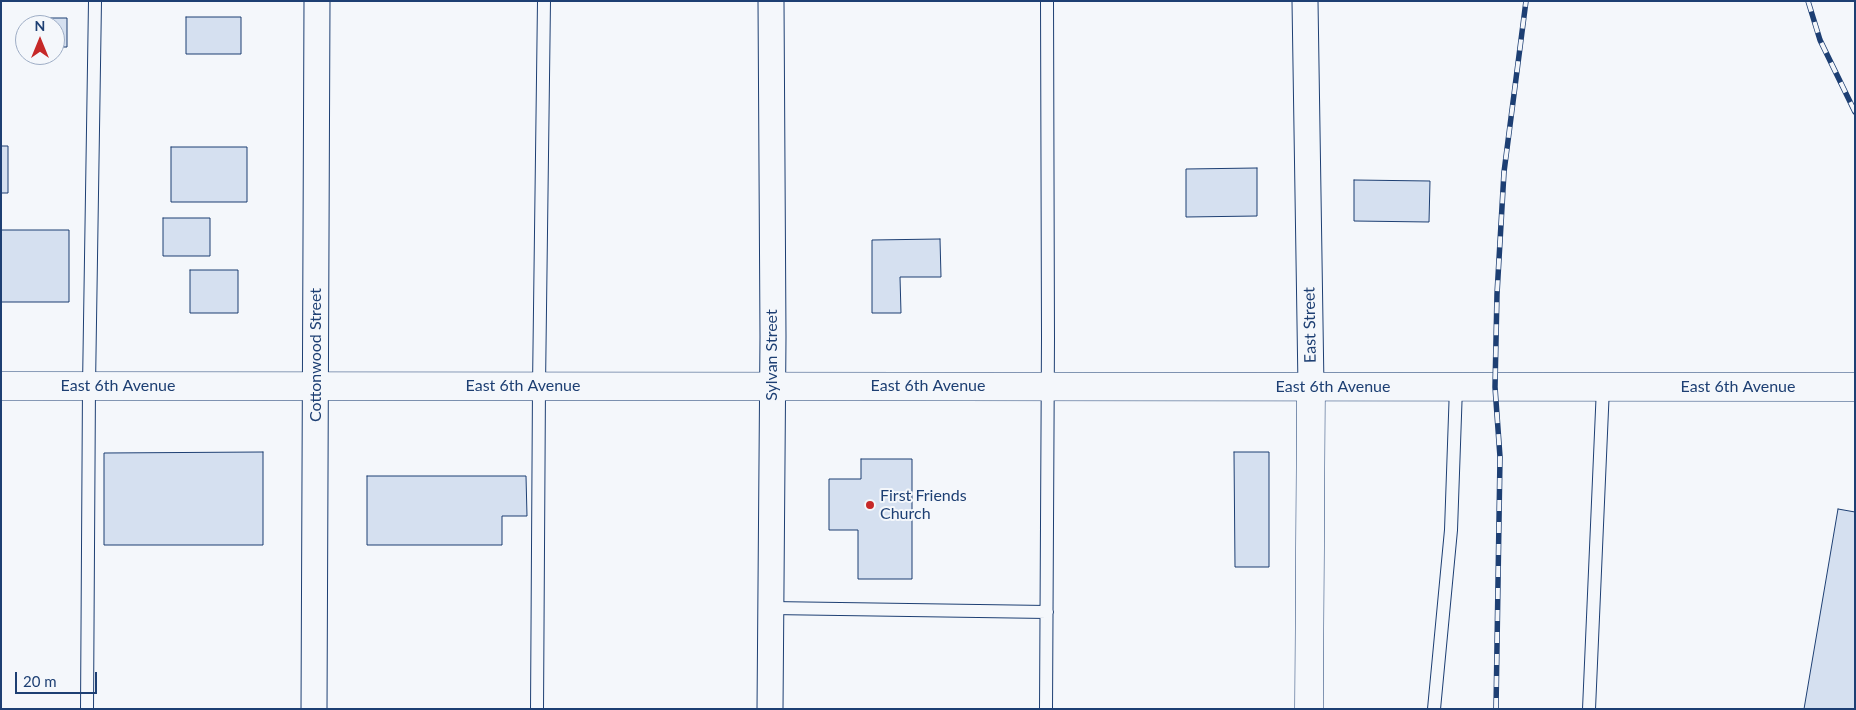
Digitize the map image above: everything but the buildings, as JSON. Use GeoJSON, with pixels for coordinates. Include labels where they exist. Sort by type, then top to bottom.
{"type":"FeatureCollection","features":[{"type":"Feature","properties":{"kind":"main road","name":"East 6th Avenue"},"geometry":{"type":"LineString","coordinates":[[1,386],[1855,387]]}},
{"type":"Feature","properties":{"kind":"main road","name":"East Street"},"geometry":{"type":"LineString","coordinates":[[1309,709],[1311,387]]}},
{"type":"Feature","properties":{"kind":"street","name":"Cottonwood Street"},"geometry":{"type":"LineString","coordinates":[[314,709],[317,1]]}},
{"type":"Feature","properties":{"kind":"street","name":"Sylvan Street"},"geometry":{"type":"LineString","coordinates":[[770,709],[772,386],[771,1]]}},
{"type":"Feature","properties":{"kind":"street","name":"East Street"},"geometry":{"type":"LineString","coordinates":[[1305,1],[1311,387]]}},
{"type":"Feature","properties":{"kind":"lane"},"geometry":{"type":"LineString","coordinates":[[87,709],[89,386],[96,1]]}},
{"type":"Feature","properties":{"kind":"lane"},"geometry":{"type":"LineString","coordinates":[[537,709],[544,1]]}},
{"type":"Feature","properties":{"kind":"lane"},"geometry":{"type":"LineString","coordinates":[[1046,1],[1048,386],[1046,709]]}},
{"type":"Feature","properties":{"kind":"lane"},"geometry":{"type":"LineString","coordinates":[[1434,709],[1450,530],[1456,387]]}},
{"type":"Feature","properties":{"kind":"lane"},"geometry":{"type":"LineString","coordinates":[[1589,709],[1603,387]]}},
{"type":"Feature","properties":{"kind":"lane"},"geometry":{"type":"LineString","coordinates":[[771,608],[1046,612]]}},
{"type":"Feature","properties":{"kind":"railway"},"geometry":{"type":"LineString","coordinates":[[1496,709],[1500,457],[1495,387],[1497,294],[1504,172],[1526,1]]}},
{"type":"Feature","properties":{"kind":"railway"},"geometry":{"type":"LineString","coordinates":[[1808,1],[1820,40],[1855,112]]}},
{"type":"Feature","properties":{"kind":"place","name":"First Friends Church"},"geometry":{"type":"Point","coordinates":[870,505]}}]}
